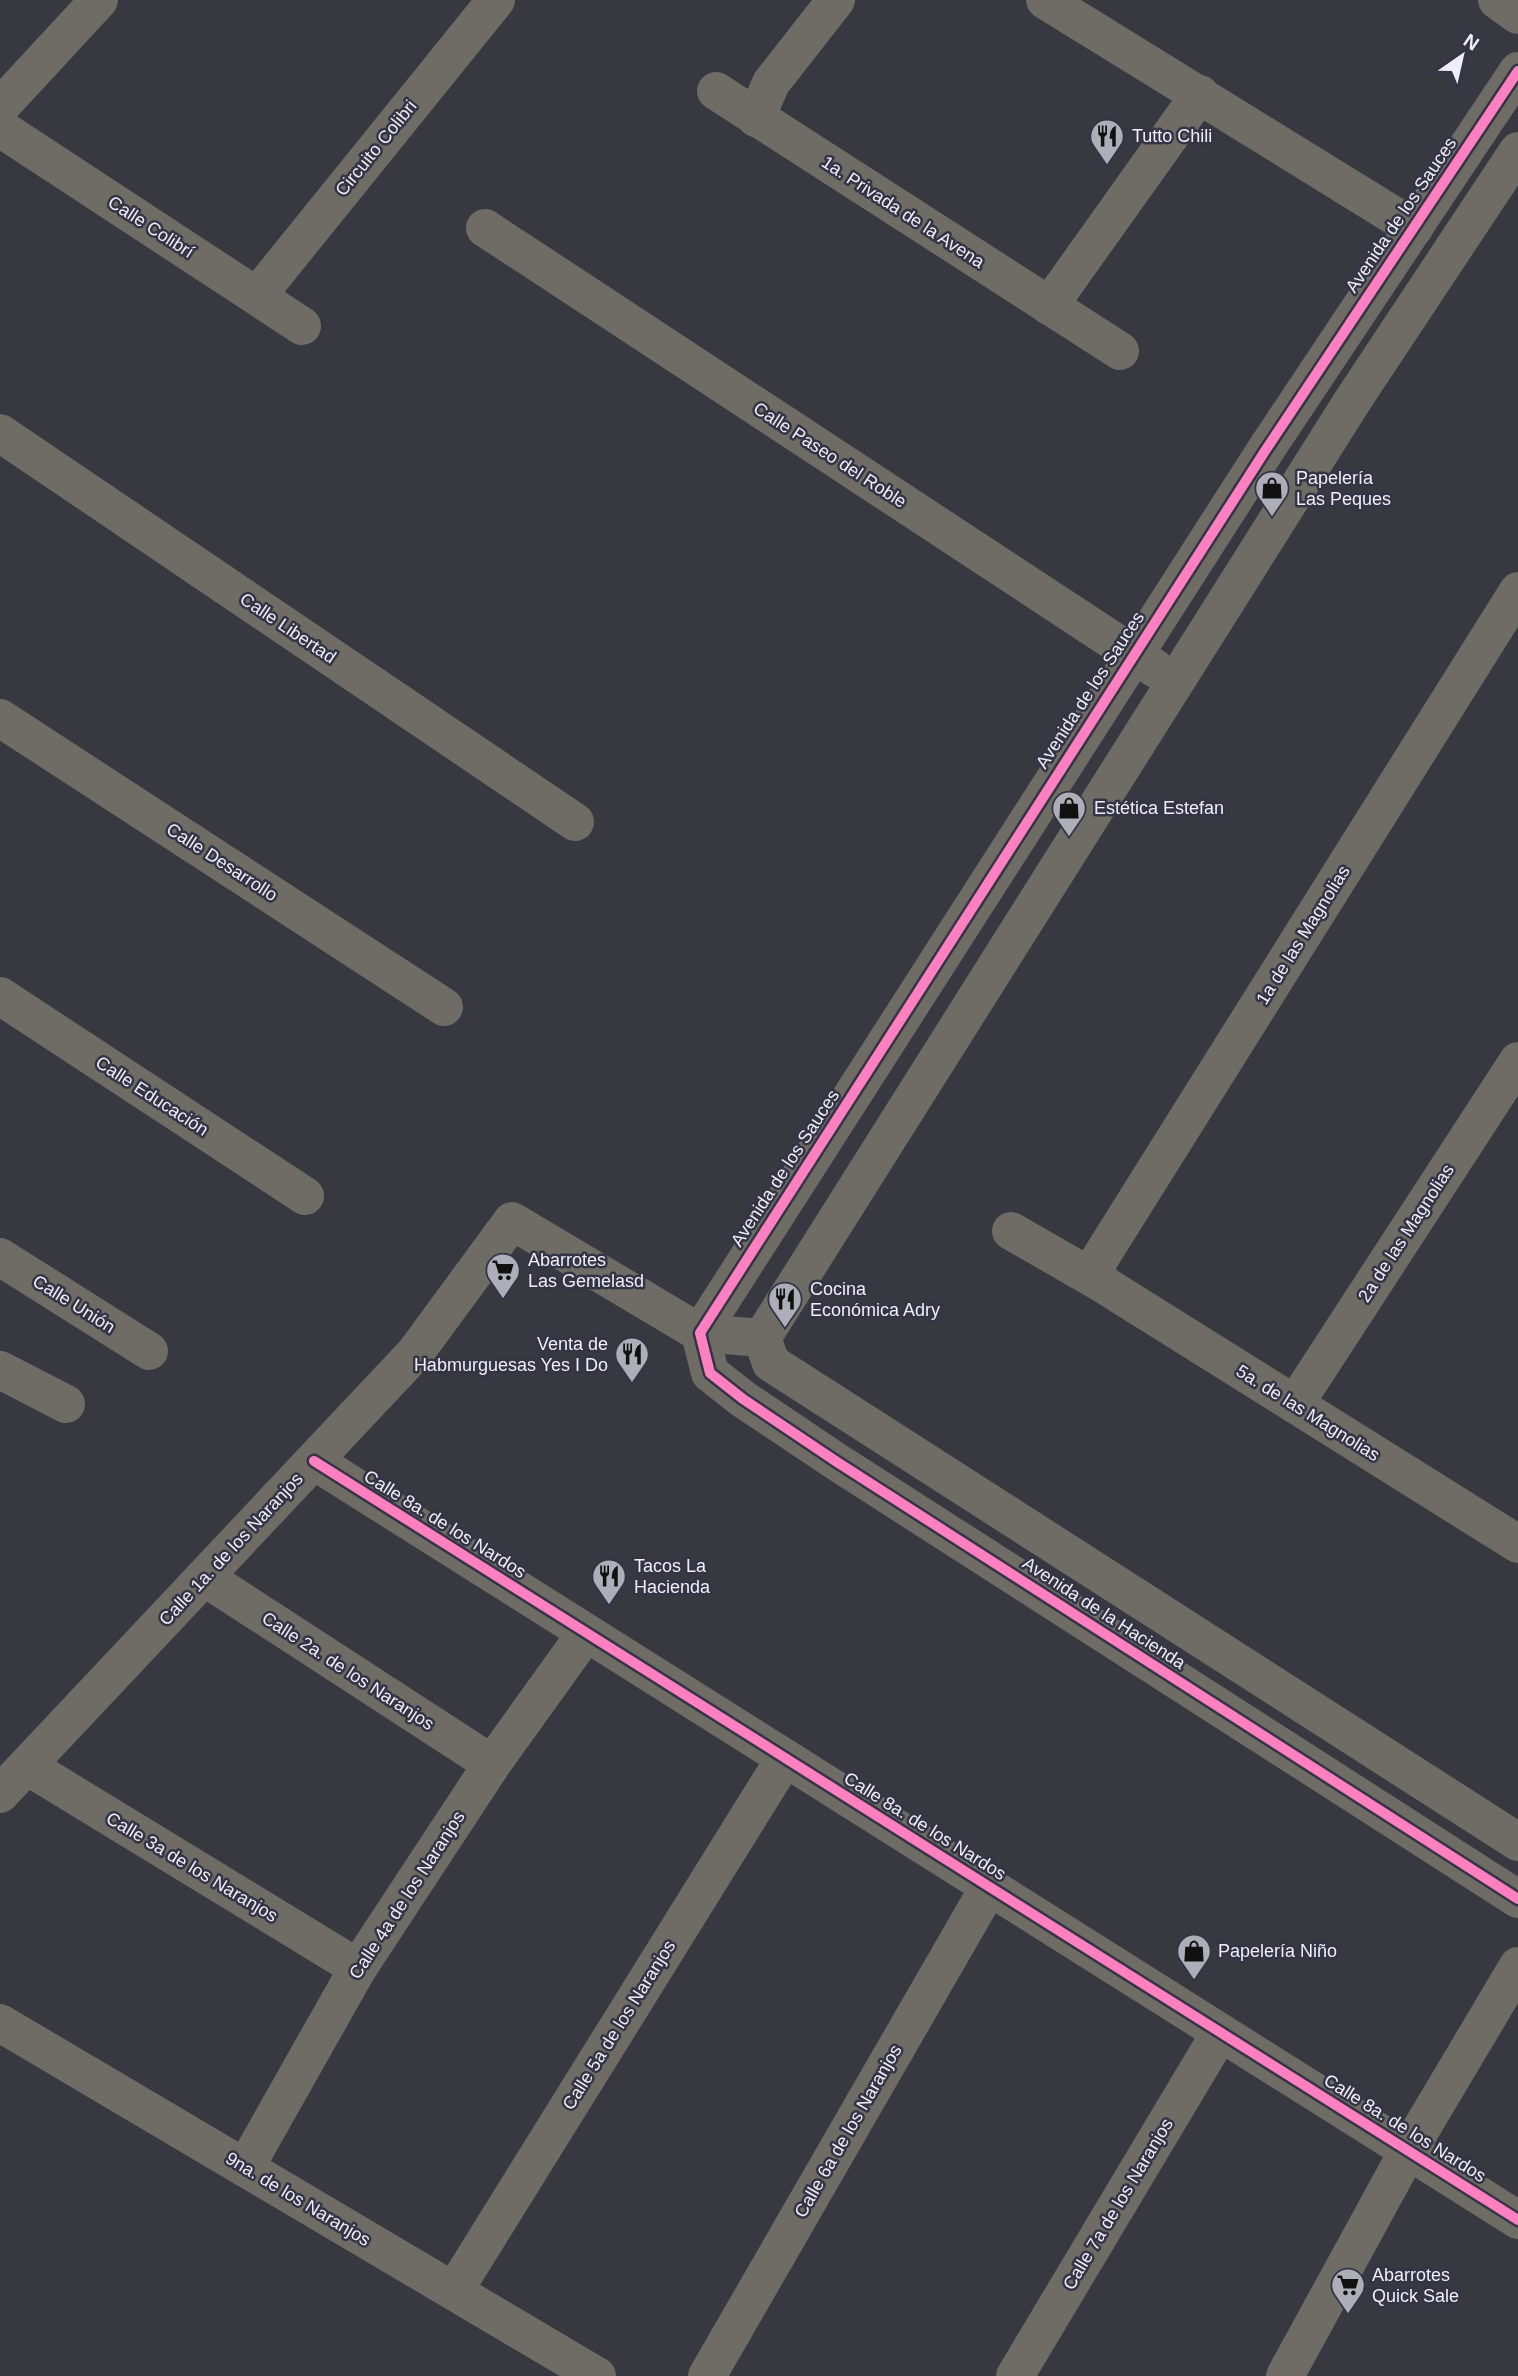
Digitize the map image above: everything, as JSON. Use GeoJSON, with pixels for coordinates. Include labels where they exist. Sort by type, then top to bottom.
{"type":"FeatureCollection","features":[{"type":"Feature","properties":{"kind":"street"},"geometry":{"type":"LineString","coordinates":[[0,107],[99,0]]}},
{"type":"Feature","properties":{"kind":"street","name":"Circuito Colibri"},"geometry":{"type":"LineString","coordinates":[[257,296],[496,0]]}},
{"type":"Feature","properties":{"kind":"street"},"geometry":{"type":"LineString","coordinates":[[756,118],[771,83],[836,0]]}},
{"type":"Feature","properties":{"kind":"street"},"geometry":{"type":"LineString","coordinates":[[1045,0],[1414,228]]}},
{"type":"Feature","properties":{"kind":"street"},"geometry":{"type":"LineString","coordinates":[[1497,0],[1518,15]]}},
{"type":"Feature","properties":{"kind":"street","name":"Avenida de los Sauces"},"geometry":{"type":"LineString","coordinates":[[700,1333],[1272,439],[1518,71]]}},
{"type":"Feature","properties":{"kind":"street","name":"1a. Privada de la Avena"},"geometry":{"type":"LineString","coordinates":[[716,91],[1119,351]]}},
{"type":"Feature","properties":{"kind":"street"},"geometry":{"type":"LineString","coordinates":[[1049,306],[1200,94]]}},
{"type":"Feature","properties":{"kind":"street","name":"Calle Colibrí"},"geometry":{"type":"LineString","coordinates":[[0,128],[302,326]]}},
{"type":"Feature","properties":{"kind":"street"},"geometry":{"type":"LineString","coordinates":[[762,1338],[1353,400],[1518,151]]}},
{"type":"Feature","properties":{"kind":"street","name":"Calle Paseo del Roble"},"geometry":{"type":"LineString","coordinates":[[485,228],[1176,682]]}},
{"type":"Feature","properties":{"kind":"street","name":"Calle Libertad"},"geometry":{"type":"LineString","coordinates":[[0,433],[575,822]]}},
{"type":"Feature","properties":{"kind":"street","name":"1a de las Magnolias"},"geometry":{"type":"LineString","coordinates":[[1098,1281],[1097,1263],[1518,591]]}},
{"type":"Feature","properties":{"kind":"street","name":"Calle Desarrollo"},"geometry":{"type":"LineString","coordinates":[[0,718],[444,1007]]}},
{"type":"Feature","properties":{"kind":"street","name":"Calle Educación"},"geometry":{"type":"LineString","coordinates":[[0,996],[305,1196]]}},
{"type":"Feature","properties":{"kind":"street","name":"2a de las Magnolias"},"geometry":{"type":"LineString","coordinates":[[1295,1404],[1518,1062]]}},
{"type":"Feature","properties":{"kind":"street","name":"Calle 1a. de los Naranjos"},"geometry":{"type":"LineString","coordinates":[[0,1794],[415,1353],[512,1221],[700,1333],[762,1338]]}},
{"type":"Feature","properties":{"kind":"street","name":"5a. de las Magnolias"},"geometry":{"type":"LineString","coordinates":[[1011,1231],[1098,1281],[1518,1544]]}},
{"type":"Feature","properties":{"kind":"street","name":"Calle Unión"},"geometry":{"type":"LineString","coordinates":[[0,1257],[149,1351]]}},
{"type":"Feature","properties":{"kind":"street","name":"Avenida de la Hacienda"},"geometry":{"type":"LineString","coordinates":[[700,1333],[710,1373],[743,1399],[1518,1899]]}},
{"type":"Feature","properties":{"kind":"street","name":"Avenida de la Hacienda"},"geometry":{"type":"LineString","coordinates":[[762,1338],[771,1363],[1518,1842]]}},
{"type":"Feature","properties":{"kind":"street"},"geometry":{"type":"LineString","coordinates":[[0,1370],[66,1404]]}},
{"type":"Feature","properties":{"kind":"street","name":"Calle 8a. de los Nardos"},"geometry":{"type":"LineString","coordinates":[[314,1461],[1518,2220]]}},
{"type":"Feature","properties":{"kind":"street","name":"Calle 2a. de los Naranjos"},"geometry":{"type":"LineString","coordinates":[[204,1577],[492,1764]]}},
{"type":"Feature","properties":{"kind":"street","name":"Calle 4a de los Naranjos"},"geometry":{"type":"LineString","coordinates":[[245,2168],[358,1968],[492,1764],[586,1633]]}},
{"type":"Feature","properties":{"kind":"street","name":"Calle 5a de los Naranjos"},"geometry":{"type":"LineString","coordinates":[[454,2291],[785,1758]]}},
{"type":"Feature","properties":{"kind":"street","name":"Calle 3a de los Naranjos"},"geometry":{"type":"LineString","coordinates":[[27,1766],[358,1968]]}},
{"type":"Feature","properties":{"kind":"street","name":"Calle 6a de los Naranjos"},"geometry":{"type":"LineString","coordinates":[[707,2376],[989,1887]]}},
{"type":"Feature","properties":{"kind":"street"},"geometry":{"type":"LineString","coordinates":[[1285,2376],[1408,2151],[1518,1966]]}},
{"type":"Feature","properties":{"kind":"street","name":"9na. de los Naranjos"},"geometry":{"type":"LineString","coordinates":[[0,2023],[597,2376]]}},
{"type":"Feature","properties":{"kind":"street","name":"Calle 7a de los Naranjos"},"geometry":{"type":"LineString","coordinates":[[1015,2376],[1220,2033]]}},
{"type":"Feature","properties":{"kind":"cycle path"},"geometry":{"type":"LineString","coordinates":[[1518,71],[1265,451],[700,1333],[710,1373],[743,1399],[1518,1899]]}},
{"type":"Feature","properties":{"kind":"cycle path"},"geometry":{"type":"LineString","coordinates":[[314,1461],[1518,2220]]}},
{"type":"Feature","properties":{"kind":"place","name":"Tutto Chili"},"geometry":{"type":"Point","coordinates":[1107,166]}},
{"type":"Feature","properties":{"kind":"place","name":"Papelería Las Peques"},"geometry":{"type":"Point","coordinates":[1272,518]}},
{"type":"Feature","properties":{"kind":"place","name":"Estética Estefan"},"geometry":{"type":"Point","coordinates":[1069,838]}},
{"type":"Feature","properties":{"kind":"place","name":"Abarrotes Las Gemelasd"},"geometry":{"type":"Point","coordinates":[503,1300]}},
{"type":"Feature","properties":{"kind":"place","name":"Cocina Económica Adry"},"geometry":{"type":"Point","coordinates":[785,1329]}},
{"type":"Feature","properties":{"kind":"place","name":"Venta de Habmurguesas Yes I Do"},"geometry":{"type":"Point","coordinates":[632,1384]}},
{"type":"Feature","properties":{"kind":"place","name":"Tacos La Hacienda"},"geometry":{"type":"Point","coordinates":[609,1606]}},
{"type":"Feature","properties":{"kind":"place","name":"Papelería Niño"},"geometry":{"type":"Point","coordinates":[1194,1981]}},
{"type":"Feature","properties":{"kind":"place","name":"Abarrotes Quick Sale"},"geometry":{"type":"Point","coordinates":[1348,2315]}}]}
